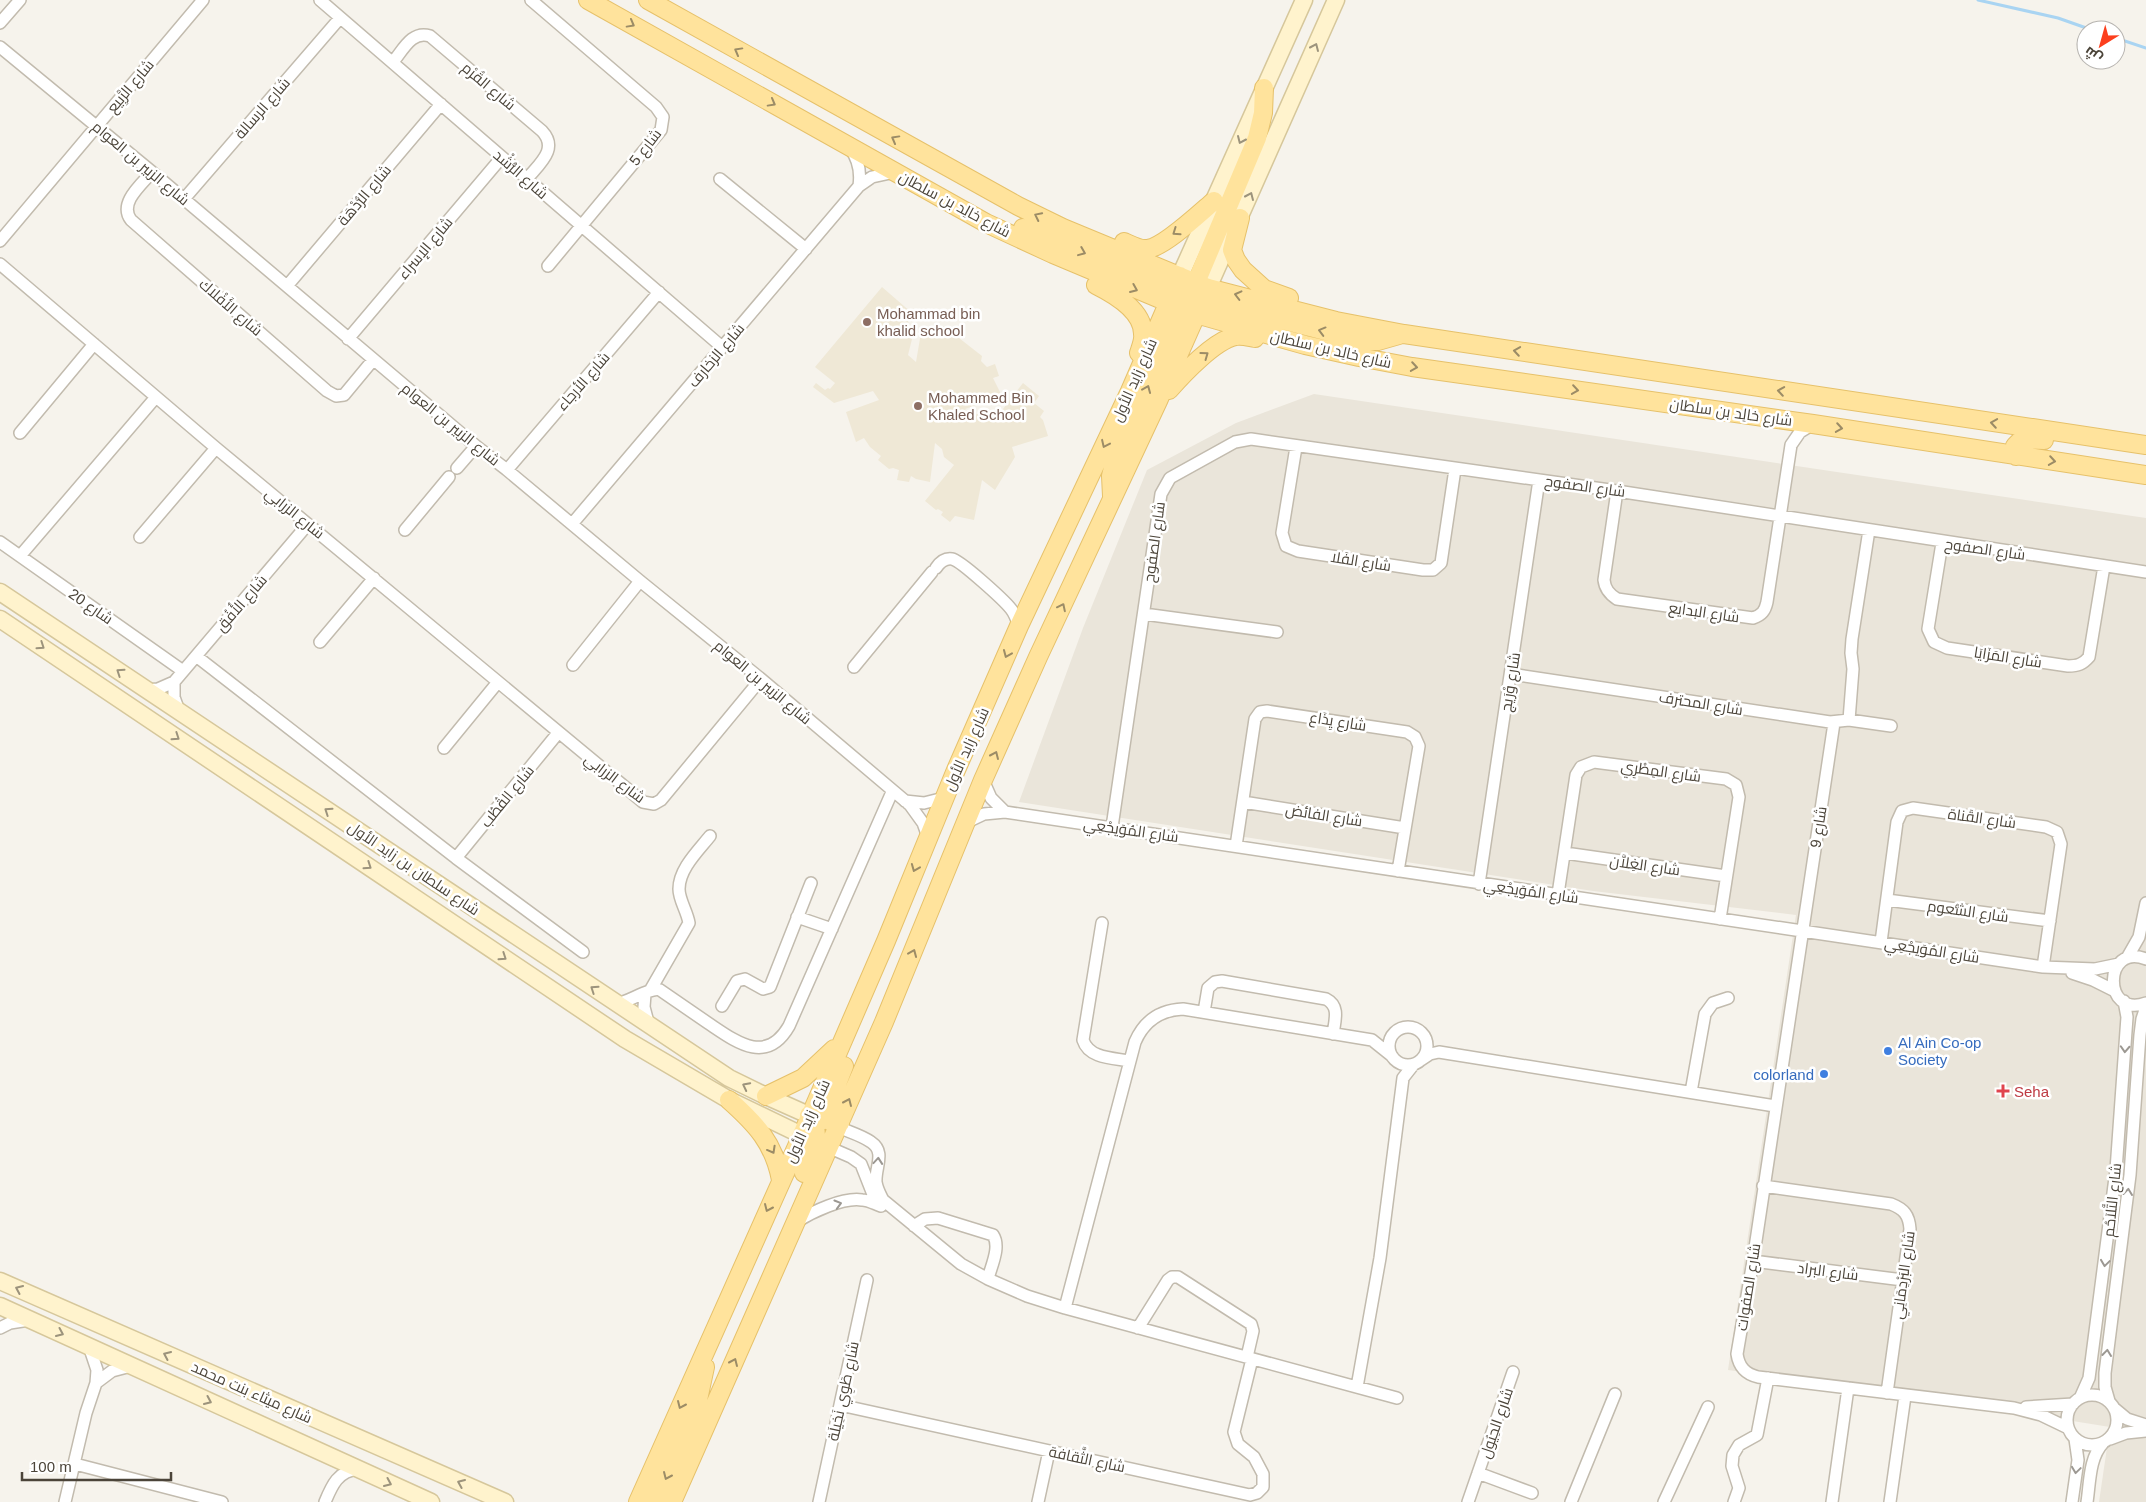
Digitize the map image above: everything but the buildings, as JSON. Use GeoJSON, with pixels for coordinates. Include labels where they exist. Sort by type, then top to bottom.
{"type":"FeatureCollection","features":[{"type":"Feature","properties":{"kind":"main road","name":"شارع خالِد بن سلطان"},"geometry":{"type":"LineString","coordinates":[[588,0],[986,223],[1053,254],[1188,295],[1336,320],[1404,334],[2146,445]]}},
{"type":"Feature","properties":{"kind":"main road","name":"شارع خالِد بن سلطان"},"geometry":{"type":"LineString","coordinates":[[648,0],[947,168],[1188,295],[1305,345],[1412,367],[1813,424],[2142,476]]}},
{"type":"Feature","properties":{"kind":"main road","name":"شارع زايد الأول"},"geometry":{"type":"LineString","coordinates":[[638,1502],[781,1180],[816,1141],[839,1125],[884,1022],[983,780],[1038,657],[1158,401],[1214,202],[1304,0]]}},
{"type":"Feature","properties":{"kind":"main road","name":"شارع زايد الأول"},"geometry":{"type":"LineString","coordinates":[[809,1115],[886,941],[944,798],[1033,595],[1130,391],[1188,295],[1240,218],[1336,0]]}},
{"type":"Feature","properties":{"kind":"main road"},"geometry":{"type":"LineString","coordinates":[[1113,500],[1111,482],[1114,464],[1257,138],[1263,113],[1264,88]]}},
{"type":"Feature","properties":{"kind":"main road"},"geometry":{"type":"LineString","coordinates":[[1063,228],[1094,231],[1137,248],[1149,249],[1159,245],[1187,225],[1214,202]]}},
{"type":"Feature","properties":{"kind":"main road"},"geometry":{"type":"LineString","coordinates":[[1240,218],[1232,250],[1244,270],[1269,292],[1314,304],[1336,320]]}},
{"type":"Feature","properties":{"kind":"main road"},"geometry":{"type":"LineString","coordinates":[[986,223],[999,223],[1023,228],[1188,295],[1352,339],[1378,341],[1404,334]]}},
{"type":"Feature","properties":{"kind":"main road"},"geometry":{"type":"LineString","coordinates":[[1053,254],[1083,279],[1121,298],[1140,322],[1143,340],[1130,391]]}},
{"type":"Feature","properties":{"kind":"main road"},"geometry":{"type":"LineString","coordinates":[[1158,401],[1191,366],[1228,339],[1241,336],[1305,345]]}},
{"type":"Feature","properties":{"kind":"main road"},"geometry":{"type":"LineString","coordinates":[[2016,456],[2015,446],[2022,439],[2026,438],[2082,444],[2112,440]]}},
{"type":"Feature","properties":{"kind":"main road","name":"شارع سلطان بن زايد الأول"},"geometry":{"type":"LineString","coordinates":[[0,592],[728,1078],[809,1115],[839,1125]]}},
{"type":"Feature","properties":{"kind":"main road","name":"شارع سلطان بن زايد الأول"},"geometry":{"type":"LineString","coordinates":[[0,619],[625,1039],[729,1100],[816,1141]]}},
{"type":"Feature","properties":{"kind":"main road"},"geometry":{"type":"LineString","coordinates":[[199,752],[234,766],[275,793],[282,792],[289,785]]}},
{"type":"Feature","properties":{"kind":"main road"},"geometry":{"type":"LineString","coordinates":[[839,1125],[830,1121],[826,1112],[883,974],[886,941]]}},
{"type":"Feature","properties":{"kind":"main road"},"geometry":{"type":"LineString","coordinates":[[766,1096],[803,1078],[824,1060],[844,1037]]}},
{"type":"Feature","properties":{"kind":"main road"},"geometry":{"type":"LineString","coordinates":[[729,1100],[750,1120],[768,1143],[777,1162],[781,1180]]}},
{"type":"Feature","properties":{"kind":"main road"},"geometry":{"type":"LineString","coordinates":[[755,1315],[760,1276],[816,1141],[817,1130],[809,1115]]}},
{"type":"Feature","properties":{"kind":"main road","name":"شارع زايد الأول"},"geometry":{"type":"LineString","coordinates":[[672,1502],[796,1222],[816,1141]]}},
{"type":"Feature","properties":{"kind":"main road","name":"شارع ميثاء بنت محمد"},"geometry":{"type":"LineString","coordinates":[[0,1281],[505,1502]]}},
{"type":"Feature","properties":{"kind":"main road","name":"شارع ميثاء بنت محمد"},"geometry":{"type":"LineString","coordinates":[[0,1306],[431,1502]]}},
{"type":"Feature","properties":{"kind":"main road"},"geometry":{"type":"LineString","coordinates":[[655,1502],[696,1409],[704,1378],[707,1347]]}},
{"type":"Feature","properties":{"kind":"main road"},"geometry":{"type":"LineString","coordinates":[[683,1502],[688,1486],[687,1467]]}},
{"type":"Feature","properties":{"kind":"street"},"geometry":{"type":"LineString","coordinates":[[0,23],[20,0]]}},
{"type":"Feature","properties":{"kind":"street","name":"شارع الرَّبِيع"},"geometry":{"type":"LineString","coordinates":[[0,241],[203,0]]}},
{"type":"Feature","properties":{"kind":"street","name":"شارع الرُّشْد"},"geometry":{"type":"LineString","coordinates":[[320,0],[722,347]]}},
{"type":"Feature","properties":{"kind":"street","name":"شارع 5"},"geometry":{"type":"LineString","coordinates":[[530,0],[656,106],[663,117],[661,130],[548,266]]}},
{"type":"Feature","properties":{"kind":"street","name":"شارع الرسالة"},"geometry":{"type":"LineString","coordinates":[[184,199],[340,18]]}},
{"type":"Feature","properties":{"kind":"street","name":"شارع القُرْم"},"geometry":{"type":"LineString","coordinates":[[393,62],[415,36],[425,34],[430,36],[542,131],[549,142],[549,148],[547,154],[527,178]]}},
{"type":"Feature","properties":{"kind":"street","name":"شارع الزبير بن العوام"},"geometry":{"type":"LineString","coordinates":[[0,47],[152,172],[476,446],[761,679],[903,800],[919,817],[928,836]]}},
{"type":"Feature","properties":{"kind":"street","name":"شارع الرُّدْهَة"},"geometry":{"type":"LineString","coordinates":[[287,286],[441,104]]}},
{"type":"Feature","properties":{"kind":"street"},"geometry":{"type":"LineString","coordinates":[[849,146],[858,161],[859,186]]}},
{"type":"Feature","properties":{"kind":"street","name":"شارع الإسراء"},"geometry":{"type":"LineString","coordinates":[[348,339],[502,157]]}},
{"type":"Feature","properties":{"kind":"street","name":"شارع الأَفْلاك"},"geometry":{"type":"LineString","coordinates":[[152,172],[127,204],[127,213],[131,220],[327,391],[336,396],[344,394],[374,360]]}},
{"type":"Feature","properties":{"kind":"street","name":"شارع الزخارف"},"geometry":{"type":"LineString","coordinates":[[572,524],[859,186],[880,174],[896,172]]}},
{"type":"Feature","properties":{"kind":"street"},"geometry":{"type":"LineString","coordinates":[[720,179],[806,249]]}},
{"type":"Feature","properties":{"kind":"street","name":"شارع الزرابي"},"geometry":{"type":"LineString","coordinates":[[0,264],[216,448],[374,578],[558,734],[646,804],[654,804],[661,800],[761,679]]}},
{"type":"Feature","properties":{"kind":"street","name":"شارع الأرجاء"},"geometry":{"type":"LineString","coordinates":[[507,470],[659,292]]}},
{"type":"Feature","properties":{"kind":"street"},"geometry":{"type":"LineString","coordinates":[[20,433],[94,344]]}},
{"type":"Feature","properties":{"kind":"street"},"geometry":{"type":"LineString","coordinates":[[20,556],[156,397]]}},
{"type":"Feature","properties":{"kind":"street"},"geometry":{"type":"LineString","coordinates":[[1770,418],[1785,429],[1791,445]]}},
{"type":"Feature","properties":{"kind":"street"},"geometry":{"type":"LineString","coordinates":[[1791,445],[1800,432],[1813,424]]}},
{"type":"Feature","properties":{"kind":"street","name":"شارع الصفوح"},"geometry":{"type":"LineString","coordinates":[[1112,827],[1161,494],[1170,478],[1243,439],[1617,491],[2146,572]]}},
{"type":"Feature","properties":{"kind":"street","name":"شارع البدايع"},"geometry":{"type":"LineString","coordinates":[[1617,491],[1604,580],[1608,591],[1617,599],[1753,618],[1765,610],[1767,602],[1791,445]]}},
{"type":"Feature","properties":{"kind":"street"},"geometry":{"type":"LineString","coordinates":[[405,530],[476,446]]}},
{"type":"Feature","properties":{"kind":"street","name":"شارع الفَلا"},"geometry":{"type":"LineString","coordinates":[[1296,447],[1282,533],[1286,546],[1291,550],[1428,571],[1438,567],[1443,558],[1454,469]]}},
{"type":"Feature","properties":{"kind":"street"},"geometry":{"type":"LineString","coordinates":[[140,536],[216,448]]}},
{"type":"Feature","properties":{"kind":"street","name":"شارع وْرَيج"},"geometry":{"type":"LineString","coordinates":[[1479,884],[1539,480]]}},
{"type":"Feature","properties":{"kind":"street","name":"شارع الأُفُق"},"geometry":{"type":"LineString","coordinates":[[174,682],[308,524]]}},
{"type":"Feature","properties":{"kind":"street"},"geometry":{"type":"LineString","coordinates":[[1849,720],[1853,669],[1852,639],[1869,530]]}},
{"type":"Feature","properties":{"kind":"street","name":"شارع 20"},"geometry":{"type":"LineString","coordinates":[[0,542],[183,671]]}},
{"type":"Feature","properties":{"kind":"street","name":"شارع المَزَايَا"},"geometry":{"type":"LineString","coordinates":[[1942,542],[1928,629],[1934,642],[1947,648],[2068,666],[2084,663],[2089,657],[2104,566]]}},
{"type":"Feature","properties":{"kind":"street"},"geometry":{"type":"LineString","coordinates":[[854,668],[943,560],[948,559],[959,562],[1003,601],[1015,615],[1019,626]]}},
{"type":"Feature","properties":{"kind":"street"},"geometry":{"type":"LineString","coordinates":[[320,642],[374,578]]}},
{"type":"Feature","properties":{"kind":"street"},"geometry":{"type":"LineString","coordinates":[[573,665],[640,581]]}},
{"type":"Feature","properties":{"kind":"street"},"geometry":{"type":"LineString","coordinates":[[1003,601],[1016,602],[1033,595]]}},
{"type":"Feature","properties":{"kind":"street"},"geometry":{"type":"LineString","coordinates":[[1144,614],[1277,632]]}},
{"type":"Feature","properties":{"kind":"street"},"geometry":{"type":"LineString","coordinates":[[196,656],[456,858],[583,952]]}},
{"type":"Feature","properties":{"kind":"street","name":"شارع المحترف"},"geometry":{"type":"LineString","coordinates":[[1511,674],[1834,723],[1849,720],[1891,726]]}},
{"type":"Feature","properties":{"kind":"street"},"geometry":{"type":"LineString","coordinates":[[146,690],[163,687],[174,682],[174,697],[179,711]]}},
{"type":"Feature","properties":{"kind":"street"},"geometry":{"type":"LineString","coordinates":[[444,748],[498,682]]}},
{"type":"Feature","properties":{"kind":"street","name":"شارع يِذَاع"},"geometry":{"type":"LineString","coordinates":[[1236,846],[1255,720],[1260,712],[1267,711],[1407,732],[1415,737],[1419,746],[1398,871]]}},
{"type":"Feature","properties":{"kind":"street","name":"شارع 9"},"geometry":{"type":"LineString","coordinates":[[1802,932],[1834,723]]}},
{"type":"Feature","properties":{"kind":"street","name":"شارع القُطُب"},"geometry":{"type":"LineString","coordinates":[[456,858],[558,734]]}},
{"type":"Feature","properties":{"kind":"street","name":"شارع المِطْرِي"},"geometry":{"type":"LineString","coordinates":[[1558,894],[1576,775],[1585,764],[1594,762],[1726,779],[1736,785],[1739,796],[1720,919]]}},
{"type":"Feature","properties":{"kind":"street"},"geometry":{"type":"LineString","coordinates":[[983,780],[991,798],[1005,812]]}},
{"type":"Feature","properties":{"kind":"street"},"geometry":{"type":"LineString","coordinates":[[617,1004],[648,992],[660,990],[742,1045],[761,1048],[770,1045],[785,1034],[892,792]]}},
{"type":"Feature","properties":{"kind":"street"},"geometry":{"type":"LineString","coordinates":[[903,800],[924,803],[944,798]]}},
{"type":"Feature","properties":{"kind":"street","name":"شارع الفائض"},"geometry":{"type":"LineString","coordinates":[[1243,802],[1404,828]]}},
{"type":"Feature","properties":{"kind":"street","name":"شارع القَناة"},"geometry":{"type":"LineString","coordinates":[[1881,942],[1896,822],[1902,811],[1913,808],[2046,827],[2057,832],[2061,844],[2043,967]]}},
{"type":"Feature","properties":{"kind":"street","name":"شارع المُوَيجْعِي"},"geometry":{"type":"LineString","coordinates":[[965,823],[984,814],[1005,812],[2043,967],[2095,969],[2135,956],[2146,959]]}},
{"type":"Feature","properties":{"kind":"street"},"geometry":{"type":"LineString","coordinates":[[649,1026],[644,1007],[648,992],[688,923],[687,912],[679,891],[681,878],[710,836]]}},
{"type":"Feature","properties":{"kind":"street","name":"شارع الغِلاَّن"},"geometry":{"type":"LineString","coordinates":[[1565,854],[1726,876]]}},
{"type":"Feature","properties":{"kind":"street"},"geometry":{"type":"LineString","coordinates":[[722,1006],[737,981],[745,979],[763,989],[770,987],[811,883]]}},
{"type":"Feature","properties":{"kind":"street","name":"شارع الشُّعوم"},"geometry":{"type":"LineString","coordinates":[[1887,900],[2050,921]]}},
{"type":"Feature","properties":{"kind":"street"},"geometry":{"type":"LineString","coordinates":[[2146,903],[2139,937],[2114,972],[2112,982],[2115,991],[2124,1001],[2136,1005],[2146,1005]]}},
{"type":"Feature","properties":{"kind":"street"},"geometry":{"type":"LineString","coordinates":[[797,917],[832,929]]}},
{"type":"Feature","properties":{"kind":"street"},"geometry":{"type":"LineString","coordinates":[[1102,923],[1083,1040],[1087,1049],[1096,1054],[1130,1061]]}},
{"type":"Feature","properties":{"kind":"street","name":"شارع الصفوات"},"geometry":{"type":"LineString","coordinates":[[1802,932],[1753,1261],[1737,1354],[1738,1362],[1744,1371],[1764,1378],[2014,1408],[2041,1415],[2068,1428]]}},
{"type":"Feature","properties":{"kind":"street","name":"شارع المُوَيجْعِي"},"geometry":{"type":"LineString","coordinates":[[2058,968],[2093,980],[2115,991]]}},
{"type":"Feature","properties":{"kind":"street"},"geometry":{"type":"LineString","coordinates":[[1204,1012],[1208,988],[1215,982],[1222,981],[1326,999],[1333,1005],[1336,1012],[1333,1034]]}},
{"type":"Feature","properties":{"kind":"street"},"geometry":{"type":"LineString","coordinates":[[1691,1092],[1705,1014],[1713,1003],[1728,998]]}},
{"type":"Feature","properties":{"kind":"street","name":"شارع التَّلاَحُم"},"geometry":{"type":"LineString","coordinates":[[2077,1400],[2089,1378],[2116,1170],[2127,1017],[2124,1001]]}},
{"type":"Feature","properties":{"kind":"street","name":"شارع التَّلاَحُم"},"geometry":{"type":"LineString","coordinates":[[2112,1405],[2105,1387],[2105,1373],[2130,1175],[2141,1027],[2146,1005]]}},
{"type":"Feature","properties":{"kind":"street"},"geometry":{"type":"LineString","coordinates":[[1065,1308],[1130,1061],[1140,1030],[1149,1020],[1171,1009],[1204,1012],[1372,1040],[1399,1029],[1412,1027],[1422,1033],[1439,1052]]}},
{"type":"Feature","properties":{"kind":"street"},"geometry":{"type":"LineString","coordinates":[[1357,1387],[1380,1258],[1403,1078],[1393,1058],[1389,1044],[1394,1032]]}},
{"type":"Feature","properties":{"kind":"street"},"geometry":{"type":"LineString","coordinates":[[1403,1078],[1427,1050],[1426,1038]]}},
{"type":"Feature","properties":{"kind":"street"},"geometry":{"type":"LineString","coordinates":[[1372,1040],[1404,1065],[1418,1062],[1430,1054],[1439,1052],[1775,1106]]}},
{"type":"Feature","properties":{"kind":"street"},"geometry":{"type":"LineString","coordinates":[[839,1125],[876,1146],[880,1156],[876,1180],[878,1191],[883,1200],[961,1264],[988,1279],[1027,1296],[1065,1308],[1397,1398]]}},
{"type":"Feature","properties":{"kind":"street"},"geometry":{"type":"LineString","coordinates":[[816,1141],[851,1157],[861,1164],[873,1195],[882,1207]]}},
{"type":"Feature","properties":{"kind":"street","name":"شارع البَرْدِمَانِي"},"geometry":{"type":"LineString","coordinates":[[1763,1186],[1899,1207],[1906,1212],[1910,1220],[1910,1229],[1887,1394]]}},
{"type":"Feature","properties":{"kind":"street"},"geometry":{"type":"LineString","coordinates":[[796,1222],[815,1212],[855,1200],[863,1200],[882,1207],[914,1226]]}},
{"type":"Feature","properties":{"kind":"street"},"geometry":{"type":"LineString","coordinates":[[914,1226],[925,1219],[938,1218],[993,1235],[997,1247],[988,1279]]}},
{"type":"Feature","properties":{"kind":"street","name":"شارع البراد"},"geometry":{"type":"LineString","coordinates":[[1753,1261],[1903,1280]]}},
{"type":"Feature","properties":{"kind":"street"},"geometry":{"type":"LineString","coordinates":[[1138,1328],[1168,1280],[1172,1277],[1178,1277],[1251,1324],[1253,1331],[1249,1358]]}},
{"type":"Feature","properties":{"kind":"street","name":"شارع طَوِي نَخِيلَة"},"geometry":{"type":"LineString","coordinates":[[819,1502],[867,1280]]}},
{"type":"Feature","properties":{"kind":"street"},"geometry":{"type":"LineString","coordinates":[[0,1328],[10,1323],[30,1320]]}},
{"type":"Feature","properties":{"kind":"street"},"geometry":{"type":"LineString","coordinates":[[65,1502],[86,1413],[96,1383],[97,1370],[89,1346]]}},
{"type":"Feature","properties":{"kind":"street","name":"شارع الثَّقافة"},"geometry":{"type":"LineString","coordinates":[[840,1405],[1246,1494],[1254,1494],[1263,1487],[1263,1474],[1254,1457],[1236,1440],[1234,1428],[1249,1358]]}},
{"type":"Feature","properties":{"kind":"street"},"geometry":{"type":"LineString","coordinates":[[96,1383],[112,1371],[130,1366]]}},
{"type":"Feature","properties":{"kind":"street","name":"شارع الحِيُول"},"geometry":{"type":"LineString","coordinates":[[1468,1502],[1513,1372]]}},
{"type":"Feature","properties":{"kind":"street"},"geometry":{"type":"LineString","coordinates":[[1734,1502],[1738,1488],[1732,1466],[1733,1455],[1739,1445],[1753,1435],[1764,1378]]}},
{"type":"Feature","properties":{"kind":"street"},"geometry":{"type":"LineString","coordinates":[[1832,1502],[1848,1388]]}},
{"type":"Feature","properties":{"kind":"street"},"geometry":{"type":"LineString","coordinates":[[1571,1502],[1615,1394]]}},
{"type":"Feature","properties":{"kind":"street"},"geometry":{"type":"LineString","coordinates":[[2072,1502],[2078,1460],[2075,1439],[2068,1428],[2067,1420],[2077,1400],[2096,1395],[2112,1405],[2127,1418],[2146,1425]]}},
{"type":"Feature","properties":{"kind":"street"},"geometry":{"type":"LineString","coordinates":[[1890,1502],[1905,1396]]}},
{"type":"Feature","properties":{"kind":"street","name":"شارع الصفوات"},"geometry":{"type":"LineString","coordinates":[[2014,1408],[2077,1400]]}},
{"type":"Feature","properties":{"kind":"street"},"geometry":{"type":"LineString","coordinates":[[2087,1502],[2092,1462],[2098,1448],[2116,1430],[2118,1419],[2112,1405]]}},
{"type":"Feature","properties":{"kind":"street"},"geometry":{"type":"LineString","coordinates":[[1664,1502],[1708,1407]]}},
{"type":"Feature","properties":{"kind":"street"},"geometry":{"type":"LineString","coordinates":[[2075,1439],[2088,1445],[2106,1441],[2126,1433],[2146,1431]]}},
{"type":"Feature","properties":{"kind":"street"},"geometry":{"type":"LineString","coordinates":[[1038,1502],[1049,1451]]}},
{"type":"Feature","properties":{"kind":"street"},"geometry":{"type":"LineString","coordinates":[[325,1502],[332,1485],[333,1466],[326,1454]]}},
{"type":"Feature","properties":{"kind":"street"},"geometry":{"type":"LineString","coordinates":[[75,1464],[222,1502]]}},
{"type":"Feature","properties":{"kind":"street"},"geometry":{"type":"LineString","coordinates":[[332,1485],[346,1472],[358,1469]]}},
{"type":"Feature","properties":{"kind":"street","name":"شارع الحِيُول"},"geometry":{"type":"LineString","coordinates":[[1478,1473],[1532,1493]]}},
{"type":"Feature","properties":{"kind":"shaded area","name":"Mohammed Bin Khaled School"},"geometry":{"type":"Polygon","coordinates":[[[882,287],[912,313],[908,319],[909,329],[906,334],[912,339],[908,355],[916,362],[922,327],[941,333],[942,326],[953,329],[952,338],[959,338],[982,356],[981,361],[987,367],[995,364],[999,376],[993,378],[1002,396],[965,409],[972,416],[980,413],[993,422],[1023,383],[1039,396],[1034,403],[1044,411],[1040,417],[1043,420],[1048,436],[1012,447],[1015,457],[995,490],[982,480],[974,520],[955,516],[950,522],[941,515],[943,512],[938,509],[936,510],[925,501],[954,465],[944,457],[942,449],[935,443],[930,482],[911,476],[909,482],[897,480],[899,470],[889,469],[878,460],[881,456],[870,447],[864,438],[856,442],[846,412],[879,400],[873,391],[834,403],[813,387],[816,383],[825,390],[830,389],[835,383],[815,367],[882,287]]]}},
{"type":"Feature","properties":{"kind":"shaded area"},"geometry":{"type":"Polygon","coordinates":[[[1314,394],[2146,518],[2146,1502],[2099,1502],[2110,1427],[1906,1394],[1728,1370],[1796,915],[1593,891],[1019,802],[1083,628],[1147,470],[1236,423],[1314,394]]]}},
{"type":"Feature","properties":{"kind":"waterway"},"geometry":{"type":"LineString","coordinates":[[1978,0],[2058,18],[2076,24]]}},
{"type":"Feature","properties":{"kind":"waterway"},"geometry":{"type":"LineString","coordinates":[[2126,41],[2146,48]]}},
{"type":"Feature","properties":{"kind":"place","name":"Mohammad bin khalid school"},"geometry":{"type":"Point","coordinates":[867,322]}},
{"type":"Feature","properties":{"kind":"place","name":"Mohammed Bin Khaled School"},"geometry":{"type":"Point","coordinates":[918,406]}},
{"type":"Feature","properties":{"kind":"place","name":"Al Ain Co-op Society"},"geometry":{"type":"Point","coordinates":[1888,1051]}},
{"type":"Feature","properties":{"kind":"place","name":"colorland"},"geometry":{"type":"Point","coordinates":[1824,1074]}},
{"type":"Feature","properties":{"kind":"place","name":"Seha"},"geometry":{"type":"Point","coordinates":[2003,1091]}}]}
